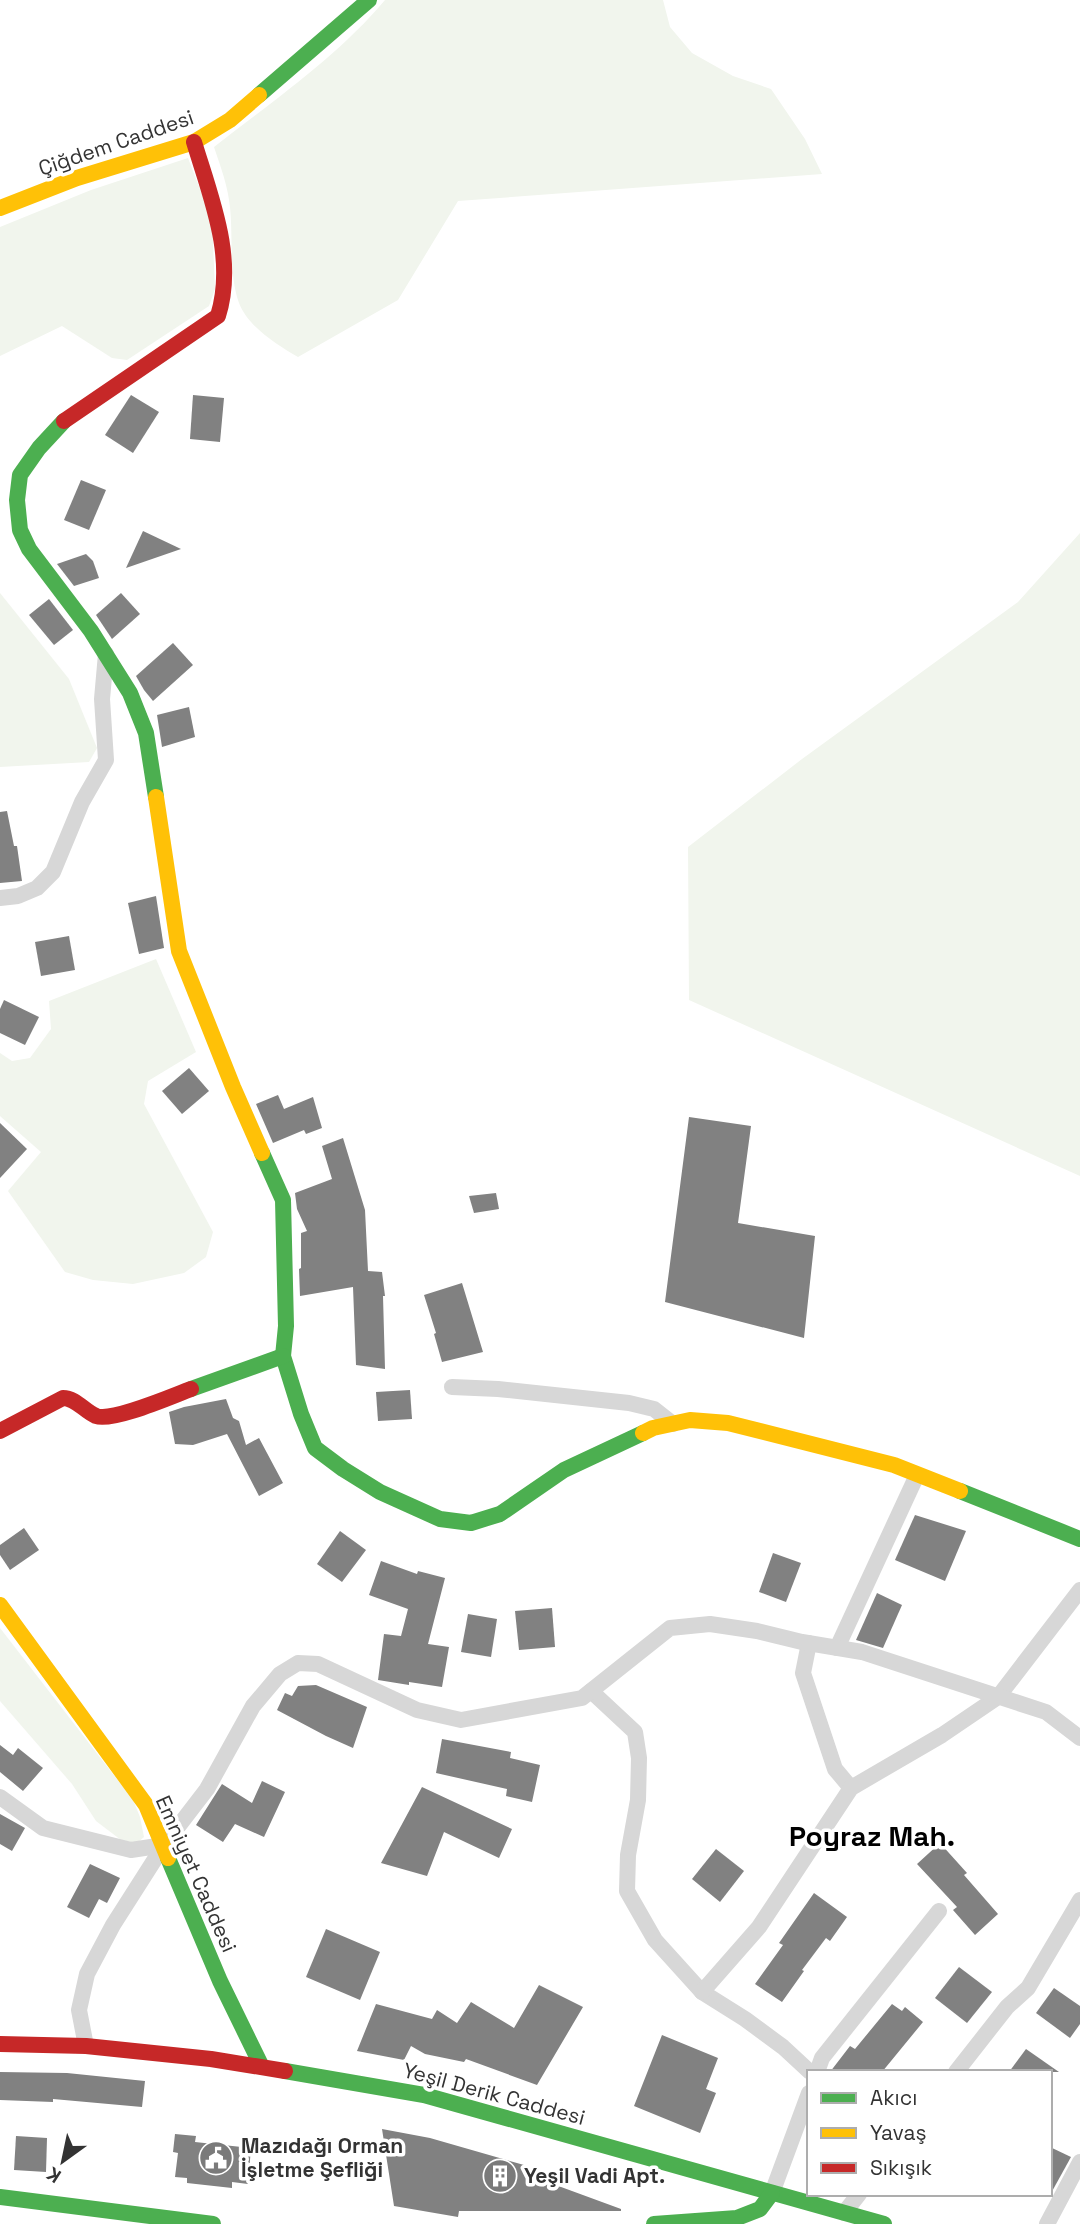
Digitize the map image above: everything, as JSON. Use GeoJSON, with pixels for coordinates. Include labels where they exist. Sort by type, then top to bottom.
{"type":"FeatureCollection","features":[{"type":"Feature","properties":{"kind":"street","name":"Çiğdem Caddesi"},"geometry":{"type":"LineString","coordinates":[[0,208],[77,177],[194,142],[230,120],[369,0]]}},
{"type":"Feature","properties":{"kind":"street"},"geometry":{"type":"LineString","coordinates":[[194,142],[219,228],[226,286],[224,303],[218,316],[63,422],[39,448],[20,475],[17,500],[20,530],[45,572],[106,654],[130,693],[146,733],[179,951],[233,1087],[283,1200],[286,1304],[284,1356],[315,1448],[380,1492],[440,1519],[471,1523],[500,1514],[564,1470],[653,1429],[690,1420],[728,1423],[894,1465],[1080,1539]]}},
{"type":"Feature","properties":{"kind":"street"},"geometry":{"type":"LineString","coordinates":[[0,898],[18,896],[37,888],[53,872],[82,802],[106,760],[102,699],[106,654]]}},
{"type":"Feature","properties":{"kind":"street"},"geometry":{"type":"LineString","coordinates":[[0,1431],[63,1398],[69,1398],[98,1417],[120,1415],[284,1356]]}},
{"type":"Feature","properties":{"kind":"street"},"geometry":{"type":"LineString","coordinates":[[452,1387],[498,1389],[629,1403],[654,1409],[673,1424]]}},
{"type":"Feature","properties":{"kind":"street"},"geometry":{"type":"LineString","coordinates":[[836,1648],[918,1475]]}},
{"type":"Feature","properties":{"kind":"street"},"geometry":{"type":"LineString","coordinates":[[702,1992],[758,1927],[851,1788],[942,1735],[998,1697],[1080,1590]]}},
{"type":"Feature","properties":{"kind":"street","name":"Emniyet Caddesi"},"geometry":{"type":"LineString","coordinates":[[0,1605],[146,1805],[219,1981],[262,2067]]}},
{"type":"Feature","properties":{"kind":"street"},"geometry":{"type":"LineString","coordinates":[[86,2046],[79,2010],[87,1974],[113,1925],[163,1846],[207,1789],[253,1706],[280,1674],[298,1663],[318,1664],[417,1710],[461,1720],[582,1698],[670,1628],[710,1624],[862,1653],[1046,1712],[1080,1738]]}},
{"type":"Feature","properties":{"kind":"street"},"geometry":{"type":"LineString","coordinates":[[809,1643],[803,1673],[835,1769],[851,1788]]}},
{"type":"Feature","properties":{"kind":"street"},"geometry":{"type":"LineString","coordinates":[[591,1691],[635,1732],[639,1758],[638,1800],[628,1854],[627,1891],[655,1940],[702,1992],[783,2047],[808,2070]]}},
{"type":"Feature","properties":{"kind":"street"},"geometry":{"type":"LineString","coordinates":[[0,1797],[43,1828],[131,1850],[163,1846]]}},
{"type":"Feature","properties":{"kind":"street"},"geometry":{"type":"LineString","coordinates":[[958,2070],[1007,2007],[1028,1988],[1080,1900]]}},
{"type":"Feature","properties":{"kind":"street"},"geometry":{"type":"LineString","coordinates":[[818,2070],[822,2058],[939,1911]]}},
{"type":"Feature","properties":{"kind":"street","name":"Yeşil Derik Caddesi"},"geometry":{"type":"LineString","coordinates":[[0,2029],[86,2046]]}},
{"type":"Feature","properties":{"kind":"street","name":"Yeşil Derik Caddesi"},"geometry":{"type":"LineString","coordinates":[[0,2044],[86,2046],[211,2059],[424,2095],[884,2224]]}},
{"type":"Feature","properties":{"kind":"street"},"geometry":{"type":"LineString","coordinates":[[654,2224],[737,2218],[760,2209],[772,2193],[807,2098]]}},
{"type":"Feature","properties":{"kind":"street"},"geometry":{"type":"LineString","coordinates":[[1047,2224],[1080,2162]]}},
{"type":"Feature","properties":{"kind":"street"},"geometry":{"type":"LineString","coordinates":[[844,2213],[857,2196]]}},
{"type":"Feature","properties":{"kind":"street"},"geometry":{"type":"LineString","coordinates":[[0,2197],[213,2224]]}},
{"type":"Feature","properties":{"kind":"shaded area"},"geometry":{"type":"Polygon","coordinates":[[[385,0],[663,0],[670,27],[692,53],[733,76],[771,89],[805,139],[822,174],[458,201],[398,300],[298,357],[256,327],[239,303],[233,277],[228,194],[214,147],[346,41],[385,0]]]}},
{"type":"Feature","properties":{"kind":"shaded area"},"geometry":{"type":"Polygon","coordinates":[[[188,158],[212,220],[215,289],[209,306],[127,360],[112,358],[62,326],[0,356],[0,227],[91,190],[188,158]]]}},
{"type":"Feature","properties":{"kind":"shaded area"},"geometry":{"type":"Polygon","coordinates":[[[1080,533],[1080,1176],[689,1000],[688,847],[802,759],[1018,602],[1080,533]]]}},
{"type":"Feature","properties":{"kind":"shaded area"},"geometry":{"type":"Polygon","coordinates":[[[0,593],[69,679],[97,748],[89,762],[0,767],[0,593]]]}},
{"type":"Feature","properties":{"kind":"shaded area"},"geometry":{"type":"Polygon","coordinates":[[[156,959],[196,1052],[148,1081],[144,1104],[213,1232],[206,1257],[184,1273],[133,1284],[93,1280],[65,1272],[8,1191],[41,1152],[0,1116],[0,1053],[12,1061],[30,1058],[51,1029],[49,1001],[156,959]]]}},
{"type":"Feature","properties":{"kind":"shaded area"},"geometry":{"type":"Polygon","coordinates":[[[0,1628],[133,1800],[144,1837],[137,1843],[121,1840],[96,1821],[72,1784],[0,1701],[0,1628]]]}},
{"type":"Feature","properties":{"kind":"building"},"geometry":{"type":"Polygon","coordinates":[[[131,395],[159,412],[133,453],[105,435],[131,395]]]}},
{"type":"Feature","properties":{"kind":"building"},"geometry":{"type":"Polygon","coordinates":[[[193,395],[224,398],[220,442],[190,439],[193,395]]]}},
{"type":"Feature","properties":{"kind":"building"},"geometry":{"type":"Polygon","coordinates":[[[81,480],[106,490],[89,530],[64,520],[81,480]]]}},
{"type":"Feature","properties":{"kind":"building"},"geometry":{"type":"Polygon","coordinates":[[[143,531],[181,549],[126,568],[143,531]]]}},
{"type":"Feature","properties":{"kind":"building"},"geometry":{"type":"Polygon","coordinates":[[[86,554],[93,561],[99,578],[74,586],[57,564],[86,554]]]}},
{"type":"Feature","properties":{"kind":"building"},"geometry":{"type":"Polygon","coordinates":[[[121,593],[140,614],[112,639],[96,615],[121,593]]]}},
{"type":"Feature","properties":{"kind":"building"},"geometry":{"type":"Polygon","coordinates":[[[49,599],[73,630],[54,645],[29,615],[49,599]]]}},
{"type":"Feature","properties":{"kind":"building"},"geometry":{"type":"Polygon","coordinates":[[[173,643],[193,665],[153,701],[136,676],[173,643]]]}},
{"type":"Feature","properties":{"kind":"building"},"geometry":{"type":"Polygon","coordinates":[[[189,707],[195,737],[162,747],[157,715],[189,707]]]}},
{"type":"Feature","properties":{"kind":"building"},"geometry":{"type":"Polygon","coordinates":[[[7,811],[14,846],[17,846],[22,881],[0,883],[0,812],[7,811]]]}},
{"type":"Feature","properties":{"kind":"building"},"geometry":{"type":"Polygon","coordinates":[[[156,896],[164,948],[139,954],[128,903],[156,896]]]}},
{"type":"Feature","properties":{"kind":"building"},"geometry":{"type":"Polygon","coordinates":[[[69,936],[75,970],[41,976],[35,942],[69,936]]]}},
{"type":"Feature","properties":{"kind":"building"},"geometry":{"type":"Polygon","coordinates":[[[4,1000],[39,1017],[25,1045],[0,1033],[0,1009],[4,1000]]]}},
{"type":"Feature","properties":{"kind":"building"},"geometry":{"type":"Polygon","coordinates":[[[189,1068],[209,1091],[182,1114],[162,1091],[189,1068]]]}},
{"type":"Feature","properties":{"kind":"building"},"geometry":{"type":"Polygon","coordinates":[[[278,1095],[284,1109],[313,1097],[322,1128],[306,1134],[304,1130],[273,1143],[256,1104],[278,1095]]]}},
{"type":"Feature","properties":{"kind":"building"},"geometry":{"type":"Polygon","coordinates":[[[689,1117],[751,1126],[738,1223],[815,1236],[804,1338],[665,1302],[689,1117]]]}},
{"type":"Feature","properties":{"kind":"building"},"geometry":{"type":"Polygon","coordinates":[[[0,1123],[27,1149],[0,1178],[0,1123]]]}},
{"type":"Feature","properties":{"kind":"building"},"geometry":{"type":"Polygon","coordinates":[[[343,1138],[365,1210],[368,1271],[382,1272],[385,1296],[385,1369],[356,1365],[353,1287],[300,1296],[301,1233],[307,1231],[297,1209],[295,1193],[332,1179],[322,1146],[343,1138]]]}},
{"type":"Feature","properties":{"kind":"building"},"geometry":{"type":"Polygon","coordinates":[[[496,1193],[499,1209],[474,1213],[469,1196],[496,1193]]]}},
{"type":"Feature","properties":{"kind":"building"},"geometry":{"type":"Polygon","coordinates":[[[462,1283],[483,1352],[442,1362],[424,1295],[462,1283]]]}},
{"type":"Feature","properties":{"kind":"building"},"geometry":{"type":"Polygon","coordinates":[[[410,1390],[412,1419],[378,1421],[376,1392],[410,1390]]]}},
{"type":"Feature","properties":{"kind":"building"},"geometry":{"type":"Polygon","coordinates":[[[226,1399],[233,1418],[239,1421],[246,1445],[259,1438],[283,1483],[259,1496],[227,1434],[193,1445],[175,1444],[169,1412],[226,1399]]]}},
{"type":"Feature","properties":{"kind":"building"},"geometry":{"type":"Polygon","coordinates":[[[915,1515],[966,1531],[945,1581],[895,1560],[915,1515]]]}},
{"type":"Feature","properties":{"kind":"building"},"geometry":{"type":"Polygon","coordinates":[[[24,1528],[39,1550],[10,1570],[0,1555],[0,1545],[24,1528]]]}},
{"type":"Feature","properties":{"kind":"building"},"geometry":{"type":"Polygon","coordinates":[[[340,1531],[366,1550],[342,1582],[317,1564],[340,1531]]]}},
{"type":"Feature","properties":{"kind":"building"},"geometry":{"type":"Polygon","coordinates":[[[773,1553],[801,1563],[786,1602],[759,1592],[773,1553]]]}},
{"type":"Feature","properties":{"kind":"building"},"geometry":{"type":"Polygon","coordinates":[[[381,1561],[417,1574],[418,1571],[445,1578],[428,1644],[449,1647],[442,1687],[378,1680],[384,1634],[401,1636],[408,1609],[369,1595],[381,1561]]]}},
{"type":"Feature","properties":{"kind":"building"},"geometry":{"type":"Polygon","coordinates":[[[877,1593],[902,1605],[883,1648],[856,1640],[877,1593]]]}},
{"type":"Feature","properties":{"kind":"building"},"geometry":{"type":"Polygon","coordinates":[[[552,1608],[555,1647],[519,1650],[515,1611],[552,1608]]]}},
{"type":"Feature","properties":{"kind":"building"},"geometry":{"type":"Polygon","coordinates":[[[468,1614],[497,1619],[491,1657],[461,1652],[468,1614]]]}},
{"type":"Feature","properties":{"kind":"building"},"geometry":{"type":"Polygon","coordinates":[[[316,1685],[367,1707],[353,1748],[277,1710],[285,1693],[292,1696],[298,1686],[316,1685]]]}},
{"type":"Feature","properties":{"kind":"building"},"geometry":{"type":"Polygon","coordinates":[[[442,1739],[511,1752],[510,1758],[540,1765],[532,1802],[506,1796],[507,1789],[436,1773],[442,1739]]]}},
{"type":"Feature","properties":{"kind":"building"},"geometry":{"type":"Polygon","coordinates":[[[0,1745],[13,1755],[18,1748],[43,1768],[23,1791],[0,1772],[0,1745]]]}},
{"type":"Feature","properties":{"kind":"building"},"geometry":{"type":"Polygon","coordinates":[[[262,1781],[285,1792],[264,1837],[235,1824],[223,1842],[196,1825],[222,1784],[252,1803],[262,1781]]]}},
{"type":"Feature","properties":{"kind":"building"},"geometry":{"type":"Polygon","coordinates":[[[422,1787],[512,1829],[499,1858],[444,1832],[427,1876],[381,1863],[422,1787]]]}},
{"type":"Feature","properties":{"kind":"building"},"geometry":{"type":"Polygon","coordinates":[[[0,1814],[25,1828],[12,1851],[0,1844],[0,1814]]]}},
{"type":"Feature","properties":{"kind":"building"},"geometry":{"type":"Polygon","coordinates":[[[940,1843],[998,1914],[975,1935],[953,1910],[957,1907],[917,1864],[940,1843]]]}},
{"type":"Feature","properties":{"kind":"building"},"geometry":{"type":"Polygon","coordinates":[[[716,1849],[744,1871],[720,1902],[692,1879],[716,1849]]]}},
{"type":"Feature","properties":{"kind":"building"},"geometry":{"type":"Polygon","coordinates":[[[90,1864],[120,1878],[107,1903],[99,1899],[89,1918],[67,1907],[90,1864]]]}},
{"type":"Feature","properties":{"kind":"building"},"geometry":{"type":"Polygon","coordinates":[[[814,1893],[847,1917],[830,1941],[826,1938],[782,2002],[755,1984],[783,1945],[779,1943],[814,1893]]]}},
{"type":"Feature","properties":{"kind":"building"},"geometry":{"type":"Polygon","coordinates":[[[326,1929],[380,1952],[360,2000],[306,1977],[326,1929]]]}},
{"type":"Feature","properties":{"kind":"building"},"geometry":{"type":"Polygon","coordinates":[[[959,1967],[992,1992],[967,2023],[935,1998],[959,1967]]]}},
{"type":"Feature","properties":{"kind":"building"},"geometry":{"type":"Polygon","coordinates":[[[539,1985],[583,2007],[537,2085],[466,2059],[464,2062],[425,2054],[411,2046],[404,2060],[357,2051],[376,2004],[432,2019],[437,2010],[457,2023],[471,2002],[514,2028],[539,1985]]]}},
{"type":"Feature","properties":{"kind":"building"},"geometry":{"type":"Polygon","coordinates":[[[1054,1988],[1080,2006],[1080,2024],[1070,2038],[1036,2013],[1054,1988]]]}},
{"type":"Feature","properties":{"kind":"building"},"geometry":{"type":"Polygon","coordinates":[[[892,2004],[902,2011],[905,2007],[923,2022],[884,2070],[832,2070],[850,2046],[855,2049],[892,2004]]]}},
{"type":"Feature","properties":{"kind":"building"},"geometry":{"type":"Polygon","coordinates":[[[662,2035],[718,2058],[706,2089],[716,2093],[700,2133],[634,2106],[662,2035]]]}},
{"type":"Feature","properties":{"kind":"building"},"geometry":{"type":"Polygon","coordinates":[[[1026,2049],[1059,2072],[1052,2070],[1010,2070],[1026,2049]]]}},
{"type":"Feature","properties":{"kind":"building"},"geometry":{"type":"Polygon","coordinates":[[[0,2072],[67,2073],[145,2081],[142,2107],[53,2099],[53,2102],[0,2100],[0,2072]]]}},
{"type":"Feature","properties":{"kind":"building"},"geometry":{"type":"Polygon","coordinates":[[[382,2129],[430,2138],[524,2165],[523,2173],[621,2211],[459,2211],[458,2217],[394,2206],[382,2129]]]}},
{"type":"Feature","properties":{"kind":"building","name":"Mazıdağı Orman İşletme Şefliği"},"geometry":{"type":"Polygon","coordinates":[[[175,2134],[196,2136],[195,2142],[251,2148],[248,2184],[232,2182],[232,2188],[187,2183],[187,2178],[175,2177],[178,2153],[173,2152],[175,2134]]]}},
{"type":"Feature","properties":{"kind":"building"},"geometry":{"type":"Polygon","coordinates":[[[16,2136],[47,2138],[46,2172],[14,2170],[16,2136]]]}},
{"type":"Feature","properties":{"kind":"building"},"geometry":{"type":"Polygon","coordinates":[[[1052,2148],[1071,2157],[1052,2191],[1052,2148]]]}},
{"type":"Feature","properties":{"kind":"traffic: fast"},"geometry":{"type":"LineString","coordinates":[[259,95],[369,0]]}},
{"type":"Feature","properties":{"kind":"traffic: fast"},"geometry":{"type":"LineString","coordinates":[[64,421],[39,448],[20,475],[17,500],[20,530],[29,549],[91,631],[130,693],[146,733],[156,797]]}},
{"type":"Feature","properties":{"kind":"traffic: fast"},"geometry":{"type":"LineString","coordinates":[[262,1153],[283,1200],[286,1326],[283,1356],[315,1448],[343,1469],[380,1492],[440,1519],[471,1523],[500,1514],[564,1470],[643,1433]]}},
{"type":"Feature","properties":{"kind":"traffic: fast"},"geometry":{"type":"LineString","coordinates":[[191,1389],[283,1356]]}},
{"type":"Feature","properties":{"kind":"traffic: fast"},"geometry":{"type":"LineString","coordinates":[[960,1491],[1080,1539]]}},
{"type":"Feature","properties":{"kind":"traffic: fast"},"geometry":{"type":"LineString","coordinates":[[168,1858],[220,1981],[262,2067]]}},
{"type":"Feature","properties":{"kind":"traffic: fast"},"geometry":{"type":"LineString","coordinates":[[285,2071],[424,2095],[884,2224]]}},
{"type":"Feature","properties":{"kind":"traffic: fast"},"geometry":{"type":"LineString","coordinates":[[654,2224],[737,2218],[760,2209],[772,2193]]}},
{"type":"Feature","properties":{"kind":"traffic: fast"},"geometry":{"type":"LineString","coordinates":[[0,2197],[213,2224]]}},
{"type":"Feature","properties":{"kind":"traffic: slow"},"geometry":{"type":"LineString","coordinates":[[0,208],[77,178],[194,142],[230,120],[259,95]]}},
{"type":"Feature","properties":{"kind":"traffic: slow"},"geometry":{"type":"LineString","coordinates":[[156,797],[179,951],[262,1153]]}},
{"type":"Feature","properties":{"kind":"traffic: slow"},"geometry":{"type":"LineString","coordinates":[[643,1433],[653,1428],[690,1420],[728,1423],[894,1465],[960,1491]]}},
{"type":"Feature","properties":{"kind":"traffic: slow"},"geometry":{"type":"LineString","coordinates":[[0,1605],[146,1805],[168,1858]]}},
{"type":"Feature","properties":{"kind":"traffic: jam"},"geometry":{"type":"LineString","coordinates":[[64,421],[218,316],[223,294],[223,250],[214,206],[194,142]]}},
{"type":"Feature","properties":{"kind":"traffic: jam"},"geometry":{"type":"LineString","coordinates":[[0,1431],[63,1398],[72,1400],[96,1416],[104,1417],[143,1407],[191,1389]]}},
{"type":"Feature","properties":{"kind":"traffic: jam"},"geometry":{"type":"LineString","coordinates":[[0,2044],[86,2046],[211,2059],[285,2071]]}},
{"type":"Feature","properties":{"kind":"place","name":"Mazıdağı Orman İşletme Şefliği"},"geometry":{"type":"Point","coordinates":[216,2158]}},
{"type":"Feature","properties":{"kind":"place","name":"Yeşil Vadi Apt."},"geometry":{"type":"Point","coordinates":[500,2176]}},
{"type":"Feature","properties":{"kind":"district","name":"Poyraz Mah."},"geometry":{"type":"Point","coordinates":[872,1836]}}]}
